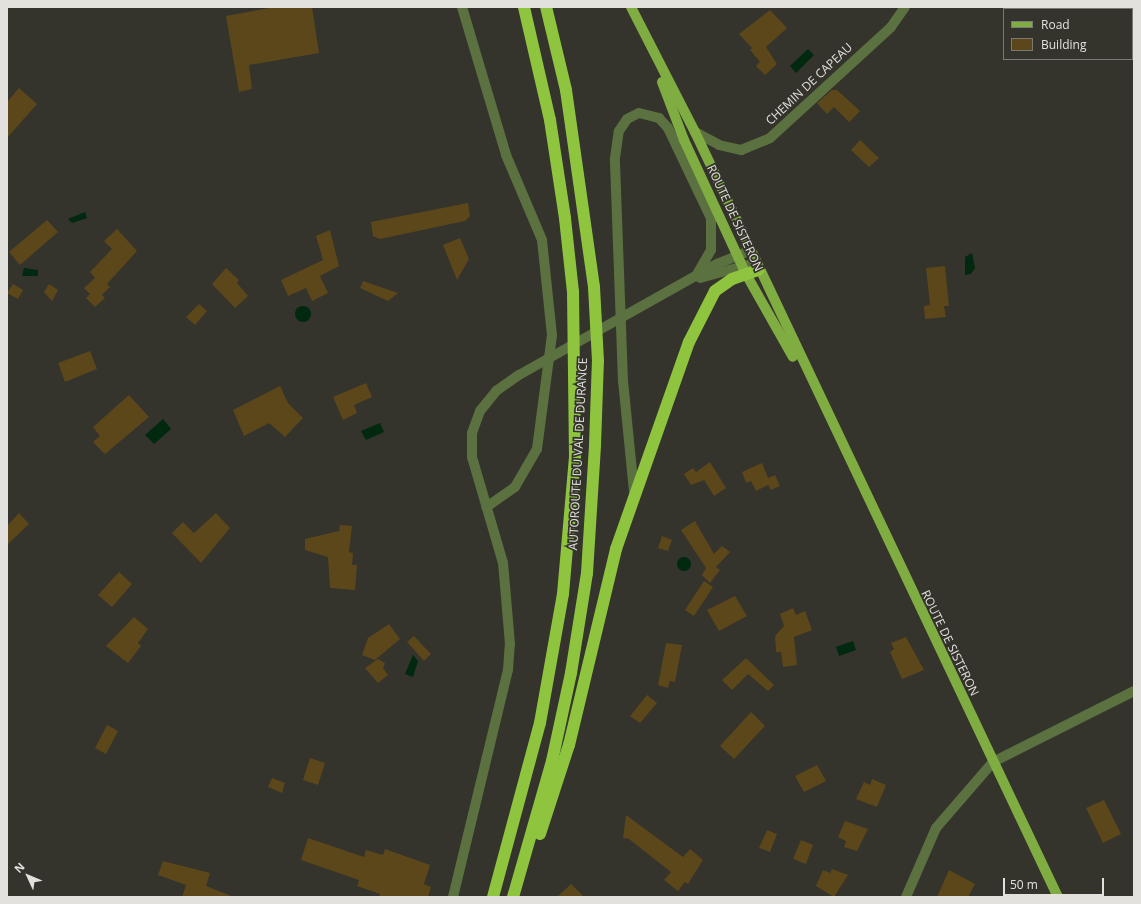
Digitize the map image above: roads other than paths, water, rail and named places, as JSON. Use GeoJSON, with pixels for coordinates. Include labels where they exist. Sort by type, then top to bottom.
{"type":"FeatureCollection","features":[{"type":"Feature","properties":{"kind":"highway","name":"AUTOROUTE DU VAL DE DURANCE"},"geometry":{"type":"LineString","coordinates":[[493,897],[540,722],[563,594],[575,456],[573,292],[565,218],[550,120],[524,7]]}},
{"type":"Feature","properties":{"kind":"highway","name":"AUTOROUTE DU VAL DE DURANCE"},"geometry":{"type":"LineString","coordinates":[[513,897],[552,760],[571,673],[587,573],[598,361],[594,287],[566,90],[546,7]]}},
{"type":"Feature","properties":{"kind":"highway"},"geometry":{"type":"LineString","coordinates":[[516,897],[568,744],[601,603],[634,497],[704,308],[724,284],[745,270],[757,267]]}},
{"type":"Feature","properties":{"kind":"main road","name":"ROUTE DE SISTERON"},"geometry":{"type":"LineString","coordinates":[[631,7],[694,132],[819,400],[1058,897]]}},
{"type":"Feature","properties":{"kind":"main road","name":"ROUTE DE SISTERON"},"geometry":{"type":"LineString","coordinates":[[646,39],[684,140],[737,255],[819,400]]}},
{"type":"Feature","properties":{"kind":"street"},"geometry":{"type":"LineString","coordinates":[[462,7],[506,155],[542,240],[552,335],[537,449],[515,487],[486,507]]}},
{"type":"Feature","properties":{"kind":"street","name":"CHEMIN DE CAPEAU"},"geometry":{"type":"LineString","coordinates":[[694,132],[719,145],[740,150],[770,138],[891,27],[905,7]]}},
{"type":"Feature","properties":{"kind":"street"},"geometry":{"type":"LineString","coordinates":[[634,497],[634,470],[623,381],[615,158],[619,131],[627,119],[639,113],[659,118],[668,128],[712,218],[711,250],[692,280]]}},
{"type":"Feature","properties":{"kind":"street"},"geometry":{"type":"LineString","coordinates":[[453,897],[510,650],[510,610],[503,563],[472,457],[476,422],[496,391],[532,368],[647,306],[737,255],[749,251]]}},
{"type":"Feature","properties":{"kind":"street"},"geometry":{"type":"LineString","coordinates":[[692,280],[745,270]]}},
{"type":"Feature","properties":{"kind":"street"},"geometry":{"type":"LineString","coordinates":[[906,897],[936,828],[993,762],[1024,743],[1134,691]]}}]}
